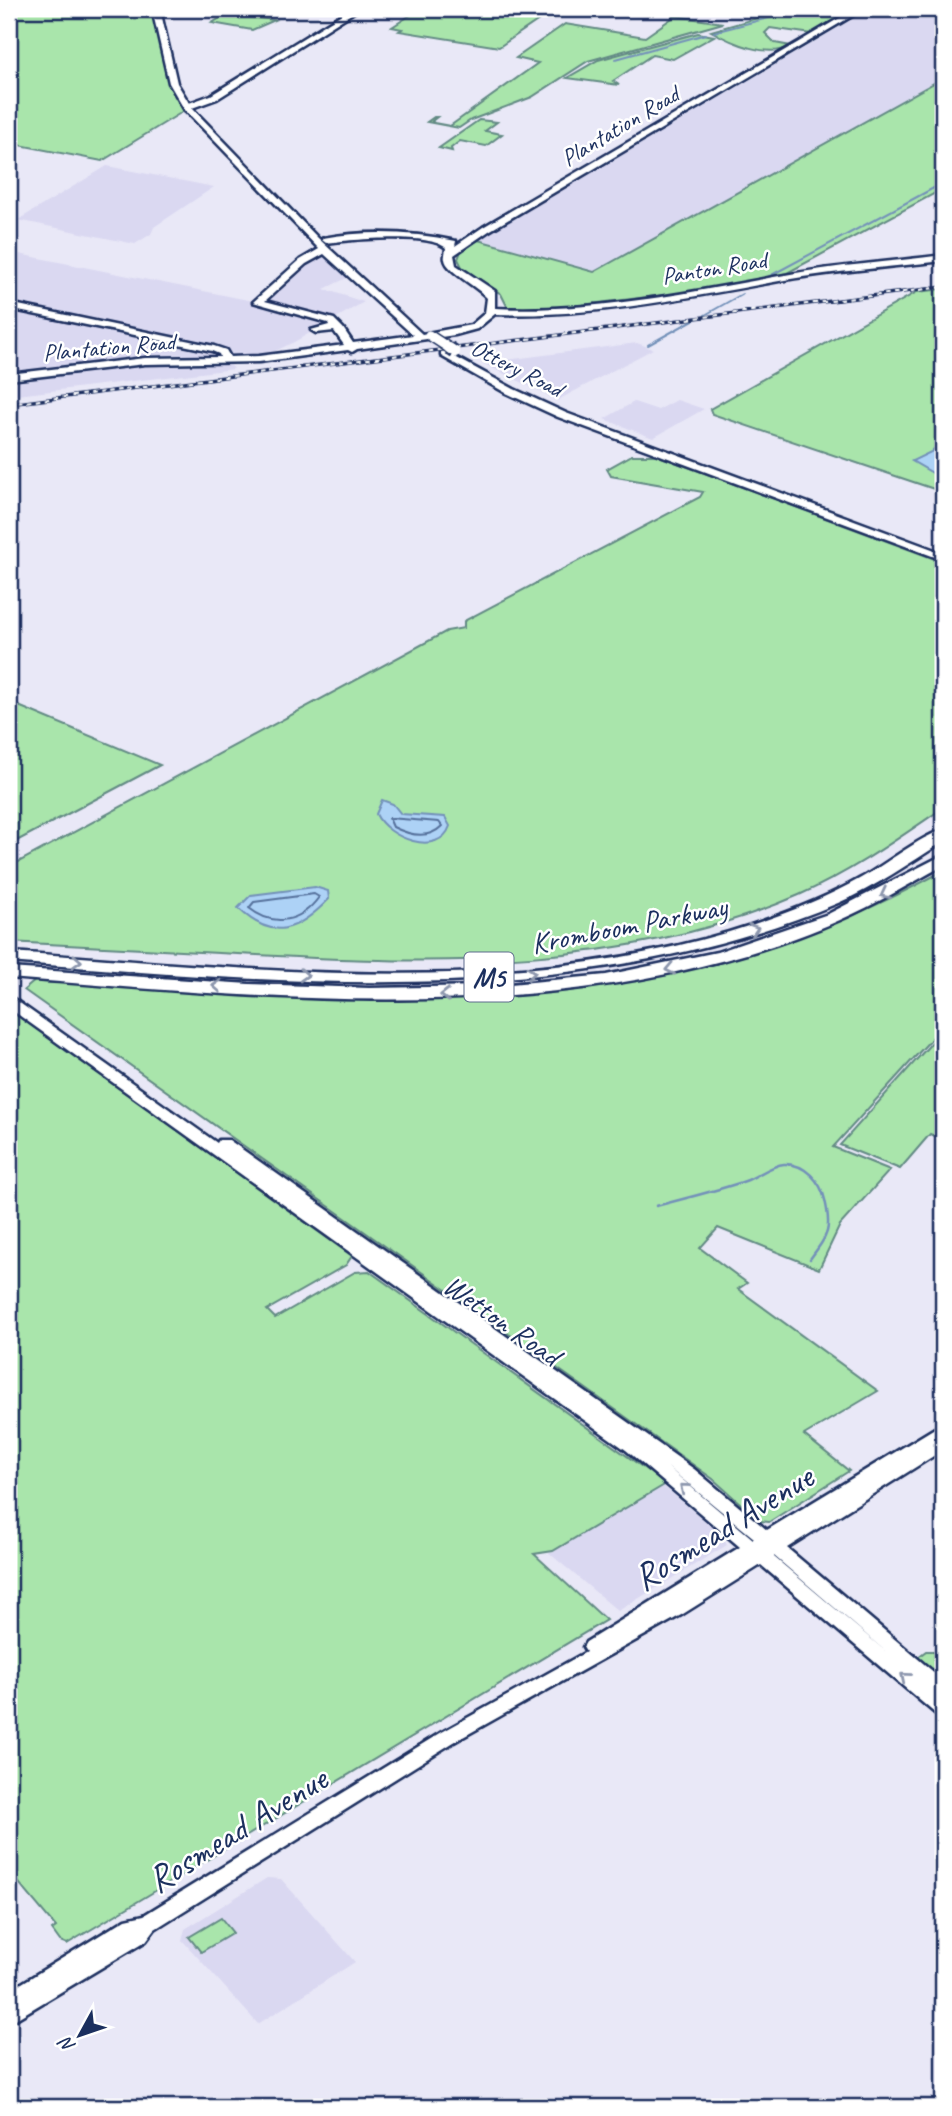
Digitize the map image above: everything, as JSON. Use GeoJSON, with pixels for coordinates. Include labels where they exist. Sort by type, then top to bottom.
{"type":"FeatureCollection","features":[{"type":"Feature","properties":{"kind":"highway","name":"Kromboom Parkway"},"geometry":{"type":"LineString","coordinates":[[9,957],[394,979],[499,976],[582,968],[680,950],[780,920],[864,884],[943,835]]}},
{"type":"Feature","properties":{"kind":"highway","name":"Kromboom Parkway"},"geometry":{"type":"LineString","coordinates":[[9,973],[391,995],[539,989],[652,973],[752,948],[819,925],[909,881],[943,860]]}},
{"type":"Feature","properties":{"kind":"highway"},"geometry":{"type":"LineString","coordinates":[[909,881],[943,867]]}},
{"type":"Feature","properties":{"kind":"main road","name":"Ottery Road"},"geometry":{"type":"LineString","coordinates":[[156,9],[176,89],[189,105],[281,190],[338,261],[424,335],[510,391],[573,419],[943,557]]}},
{"type":"Feature","properties":{"kind":"main road"},"geometry":{"type":"LineString","coordinates":[[189,105],[220,93],[355,9]]}},
{"type":"Feature","properties":{"kind":"main road","name":"Plantation Road"},"geometry":{"type":"LineString","coordinates":[[450,254],[460,245],[860,9]]}},
{"type":"Feature","properties":{"kind":"main road"},"geometry":{"type":"LineString","coordinates":[[351,348],[334,323],[322,317],[258,302],[326,245],[364,236],[444,241],[460,245]]}},
{"type":"Feature","properties":{"kind":"main road"},"geometry":{"type":"LineString","coordinates":[[444,241],[452,247],[452,266],[485,289],[496,309]]}},
{"type":"Feature","properties":{"kind":"main road","name":"Ottery Road"},"geometry":{"type":"LineString","coordinates":[[326,245],[424,335]]}},
{"type":"Feature","properties":{"kind":"main road"},"geometry":{"type":"LineString","coordinates":[[310,258],[321,257],[338,261]]}},
{"type":"Feature","properties":{"kind":"main road","name":"Panton Road"},"geometry":{"type":"LineString","coordinates":[[496,309],[512,313],[537,313],[720,291],[787,277],[942,259]]}},
{"type":"Feature","properties":{"kind":"main road"},"geometry":{"type":"LineString","coordinates":[[9,306],[215,349],[223,352],[226,360]]}},
{"type":"Feature","properties":{"kind":"main road","name":"Plantation Road"},"geometry":{"type":"LineString","coordinates":[[9,377],[145,361],[226,360],[351,348],[468,330],[481,323],[496,309]]}},
{"type":"Feature","properties":{"kind":"main road"},"geometry":{"type":"LineString","coordinates":[[316,330],[332,327],[340,330]]}},
{"type":"Feature","properties":{"kind":"main road","name":"Ottery Road"},"geometry":{"type":"LineString","coordinates":[[450,353],[566,410],[943,551]]}},
{"type":"Feature","properties":{"kind":"main road","name":"Wetton Road"},"geometry":{"type":"LineString","coordinates":[[11,996],[632,1446],[766,1548],[943,1690]]}},
{"type":"Feature","properties":{"kind":"main road","name":"Rosmead Avenue"},"geometry":{"type":"LineString","coordinates":[[766,1548],[943,1429]]}},
{"type":"Feature","properties":{"kind":"main road","name":"Rosmead Avenue"},"geometry":{"type":"LineString","coordinates":[[9,2015],[139,1935],[148,1923],[448,1737],[541,1685],[559,1678],[766,1548],[943,1442]]}},
{"type":"Feature","properties":{"kind":"main road","name":"Wetton Road"},"geometry":{"type":"LineString","coordinates":[[766,1548],[943,1710]]}},
{"type":"Feature","properties":{"kind":"main road","name":"Rosmead Avenue"},"geometry":{"type":"LineString","coordinates":[[9,2001],[133,1925],[148,1923]]}},
{"type":"Feature","properties":{"kind":"shaded area"},"geometry":{"type":"Polygon","coordinates":[[[870,9],[943,9],[943,78],[594,273],[478,240],[870,9]]]}},
{"type":"Feature","properties":{"kind":"shaded area"},"geometry":{"type":"Polygon","coordinates":[[[107,166],[214,187],[154,227],[151,234],[135,244],[18,220],[107,166]]]}},
{"type":"Feature","properties":{"kind":"shaded area"},"geometry":{"type":"Polygon","coordinates":[[[9,252],[258,302],[303,262],[327,257],[338,261],[353,275],[324,289],[364,302],[259,359],[227,361],[234,369],[9,396],[9,252]]]}},
{"type":"Feature","properties":{"kind":"shaded area"},"geometry":{"type":"Polygon","coordinates":[[[637,343],[653,349],[558,400],[482,363],[637,343]]]}},
{"type":"Feature","properties":{"kind":"shaded area"},"geometry":{"type":"Polygon","coordinates":[[[677,400],[704,409],[653,438],[604,419],[634,402],[658,410],[677,400]]]}},
{"type":"Feature","properties":{"kind":"shaded area"},"geometry":{"type":"Polygon","coordinates":[[[663,1486],[721,1534],[727,1545],[618,1611],[549,1553],[663,1486]]]}},
{"type":"Feature","properties":{"kind":"shaded area"},"geometry":{"type":"Polygon","coordinates":[[[267,1878],[281,1879],[355,1962],[258,2024],[182,1940],[185,1929],[267,1878]]]}},
{"type":"Feature","properties":{"kind":"green space"},"geometry":{"type":"Polygon","coordinates":[[[9,9],[153,9],[171,86],[184,111],[102,161],[9,143],[9,9]]]}},
{"type":"Feature","properties":{"kind":"green space"},"geometry":{"type":"Polygon","coordinates":[[[420,9],[555,9],[499,47],[399,31],[402,29],[392,27],[420,9]]]}},
{"type":"Feature","properties":{"kind":"green space"},"geometry":{"type":"Polygon","coordinates":[[[789,9],[855,9],[812,34],[770,28],[765,33],[775,43],[791,46],[782,50],[750,48],[711,31],[789,9]]]}},
{"type":"Feature","properties":{"kind":"green space"},"geometry":{"type":"Polygon","coordinates":[[[208,12],[275,20],[252,30],[212,23],[225,15],[208,12]]]}},
{"type":"Feature","properties":{"kind":"green space"},"geometry":{"type":"Polygon","coordinates":[[[675,16],[723,23],[588,61],[532,97],[471,120],[459,128],[427,122],[437,117],[432,121],[434,123],[450,126],[538,63],[516,58],[565,24],[645,37],[675,16]]]}},
{"type":"Feature","properties":{"kind":"green space"},"geometry":{"type":"Polygon","coordinates":[[[698,33],[714,36],[673,59],[652,55],[613,81],[619,85],[567,78],[598,60],[698,33]]]}},
{"type":"Feature","properties":{"kind":"green space"},"geometry":{"type":"Polygon","coordinates":[[[943,78],[943,189],[787,273],[706,290],[532,311],[508,308],[501,294],[462,267],[458,259],[461,251],[478,240],[594,272],[943,78]]]}},
{"type":"Feature","properties":{"kind":"green space"},"geometry":{"type":"Polygon","coordinates":[[[479,120],[497,122],[485,131],[502,134],[486,146],[460,141],[451,148],[452,151],[439,148],[479,120]]]}},
{"type":"Feature","properties":{"kind":"green space"},"geometry":{"type":"Polygon","coordinates":[[[943,289],[943,492],[712,414],[710,409],[917,292],[943,289]]]}},
{"type":"Feature","properties":{"kind":"green space"},"geometry":{"type":"Polygon","coordinates":[[[632,455],[656,455],[943,562],[943,808],[855,866],[799,895],[734,920],[668,937],[600,950],[532,957],[394,960],[9,942],[9,867],[447,631],[464,628],[464,621],[700,497],[703,492],[611,476],[607,469],[632,455]]]}},
{"type":"Feature","properties":{"kind":"green space"},"geometry":{"type":"Polygon","coordinates":[[[9,702],[160,765],[9,845],[9,702]]]}},
{"type":"Feature","properties":{"kind":"green space"},"geometry":{"type":"Polygon","coordinates":[[[943,871],[943,1039],[934,1036],[833,1147],[890,1170],[840,1225],[819,1269],[718,1228],[700,1248],[747,1283],[738,1289],[878,1391],[804,1435],[849,1471],[769,1522],[760,1521],[713,1479],[24,990],[36,980],[359,1000],[478,998],[548,993],[683,971],[749,953],[814,931],[878,904],[943,871]]]}},
{"type":"Feature","properties":{"kind":"green space"},"geometry":{"type":"Polygon","coordinates":[[[9,1009],[352,1256],[346,1265],[267,1310],[275,1318],[355,1272],[369,1271],[666,1484],[553,1551],[534,1554],[606,1620],[67,1944],[60,1941],[52,1930],[56,1927],[9,1871],[9,1009]]]}},
{"type":"Feature","properties":{"kind":"green space"},"geometry":{"type":"Polygon","coordinates":[[[935,1039],[943,1042],[943,1139],[930,1134],[900,1169],[840,1145],[935,1039]]]}},
{"type":"Feature","properties":{"kind":"green space"},"geometry":{"type":"Polygon","coordinates":[[[926,1651],[943,1651],[943,1680],[918,1657],[926,1651]]]}},
{"type":"Feature","properties":{"kind":"green space"},"geometry":{"type":"Polygon","coordinates":[[[221,1918],[233,1933],[201,1952],[189,1937],[221,1918]]]}},
{"type":"Feature","properties":{"kind":"water"},"geometry":{"type":"Polygon","coordinates":[[[943,440],[943,479],[912,461],[931,452],[943,440]]]}},
{"type":"Feature","properties":{"kind":"water"},"geometry":{"type":"Polygon","coordinates":[[[382,800],[393,804],[401,814],[445,817],[450,826],[444,836],[435,841],[425,843],[401,837],[382,823],[376,814],[382,800]]]}},
{"type":"Feature","properties":{"kind":"water"},"geometry":{"type":"Polygon","coordinates":[[[315,887],[328,891],[329,899],[307,919],[285,928],[274,929],[263,925],[238,908],[251,895],[315,887]]]}},
{"type":"Feature","properties":{"kind":"waterway"},"geometry":{"type":"LineString","coordinates":[[714,32],[803,9]]}},
{"type":"Feature","properties":{"kind":"waterway"},"geometry":{"type":"LineString","coordinates":[[616,59],[706,34]]}},
{"type":"Feature","properties":{"kind":"waterway"},"geometry":{"type":"LineString","coordinates":[[766,278],[943,183]]}},
{"type":"Feature","properties":{"kind":"waterway"},"geometry":{"type":"LineString","coordinates":[[705,315],[742,294]]}},
{"type":"Feature","properties":{"kind":"waterway"},"geometry":{"type":"LineString","coordinates":[[648,345],[695,319]]}},
{"type":"Feature","properties":{"kind":"waterway"},"geometry":{"type":"LineString","coordinates":[[656,1206],[745,1181],[779,1165],[799,1167],[811,1175],[820,1187],[828,1218],[825,1238],[810,1259]]}},
{"type":"Feature","properties":{"kind":"railway"},"geometry":{"type":"LineString","coordinates":[[9,404],[943,287]]}}]}
